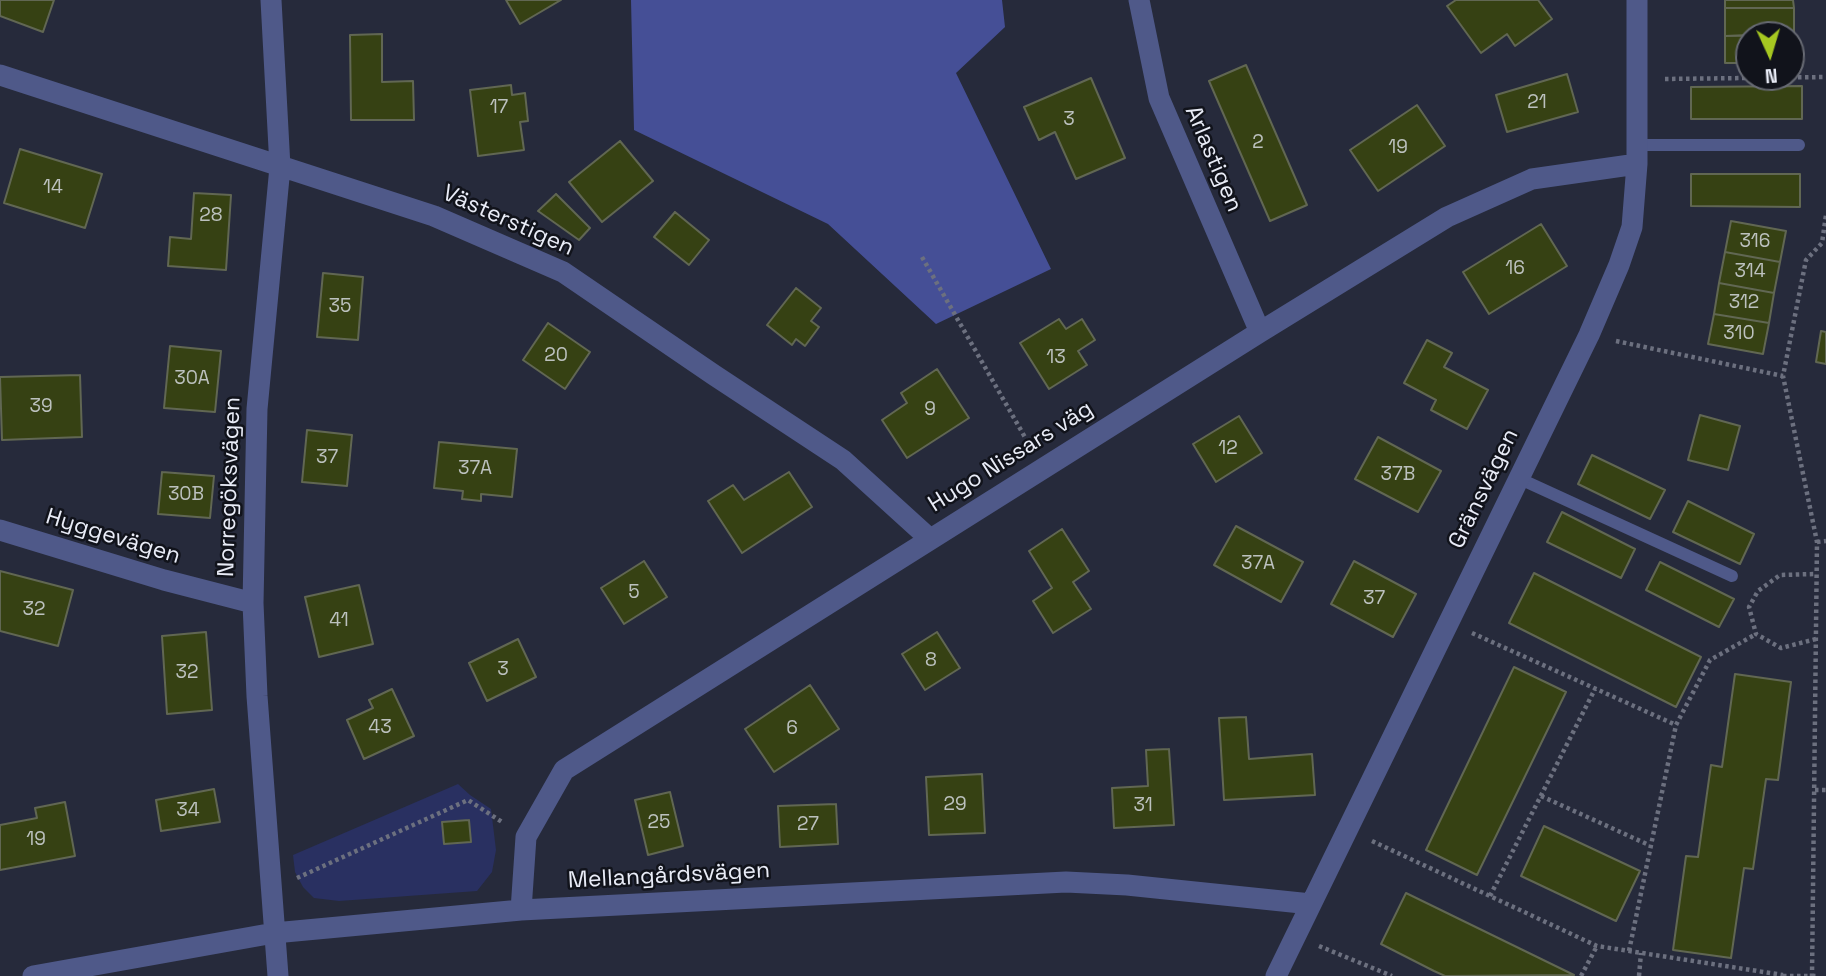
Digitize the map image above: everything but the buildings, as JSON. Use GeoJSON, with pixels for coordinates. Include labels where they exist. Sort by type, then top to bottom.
{"type":"FeatureCollection","features":[{"type":"Feature","properties":{"kind":"street","name":"Norregöksvägen"},"geometry":{"type":"LineString","coordinates":[[271,0],[280,167],[257,409],[253,603],[278,976]]}},
{"type":"Feature","properties":{"kind":"street","name":"Arlastigen"},"geometry":{"type":"LineString","coordinates":[[1139,0],[1159,98],[1260,332]]}},
{"type":"Feature","properties":{"kind":"street","name":"Gränsvägen"},"geometry":{"type":"LineString","coordinates":[[1276,976],[1589,335],[1619,265],[1632,227],[1637,154],[1637,0]]}},
{"type":"Feature","properties":{"kind":"street","name":"Västerstigen"},"geometry":{"type":"LineString","coordinates":[[0,75],[434,216],[563,272],[714,376],[843,460],[930,539]]}},
{"type":"Feature","properties":{"kind":"street","name":"Hugo Nissars väg"},"geometry":{"type":"LineString","coordinates":[[521,910],[526,837],[564,770],[1447,217],[1532,178],[1637,154]]}},
{"type":"Feature","properties":{"kind":"street","name":"Hyggevägen"},"geometry":{"type":"LineString","coordinates":[[0,530],[164,580],[253,603]]}},
{"type":"Feature","properties":{"kind":"street","name":"Mellangårdsvägen"},"geometry":{"type":"LineString","coordinates":[[33,976],[274,933],[521,910],[1066,882],[1127,885],[1311,904]]}},
{"type":"Feature","properties":{"kind":"lane"},"geometry":{"type":"LineString","coordinates":[[1637,154],[1799,145]]}},
{"type":"Feature","properties":{"kind":"lane"},"geometry":{"type":"LineString","coordinates":[[1518,478],[1732,576]]}},
{"type":"Feature","properties":{"kind":"path"},"geometry":{"type":"LineString","coordinates":[[1636,79],[1826,78]]}},
{"type":"Feature","properties":{"kind":"path"},"geometry":{"type":"LineString","coordinates":[[1812,976],[1816,542],[1783,376],[1806,260],[1822,243],[1826,215]]}},
{"type":"Feature","properties":{"kind":"path"},"geometry":{"type":"LineString","coordinates":[[922,257],[1043,468]]}},
{"type":"Feature","properties":{"kind":"path"},"geometry":{"type":"LineString","coordinates":[[1589,335],[1783,376]]}},
{"type":"Feature","properties":{"kind":"path"},"geometry":{"type":"LineString","coordinates":[[1816,542],[1826,541]]}},
{"type":"Feature","properties":{"kind":"path"},"geometry":{"type":"LineString","coordinates":[[1816,574],[1780,575],[1758,591],[1749,607],[1756,634],[1781,648],[1816,639]]}},
{"type":"Feature","properties":{"kind":"path"},"geometry":{"type":"LineString","coordinates":[[1449,622],[1676,725]]}},
{"type":"Feature","properties":{"kind":"path"},"geometry":{"type":"LineString","coordinates":[[1629,951],[1676,725],[1710,660],[1756,634]]}},
{"type":"Feature","properties":{"kind":"path"},"geometry":{"type":"LineString","coordinates":[[1490,896],[1595,689]]}},
{"type":"Feature","properties":{"kind":"path"},"geometry":{"type":"LineString","coordinates":[[1815,790],[1826,790]]}},
{"type":"Feature","properties":{"kind":"path"},"geometry":{"type":"LineString","coordinates":[[1541,796],[1649,845]]}},
{"type":"Feature","properties":{"kind":"path"},"geometry":{"type":"LineString","coordinates":[[271,890],[468,800],[526,837]]}},
{"type":"Feature","properties":{"kind":"path"},"geometry":{"type":"LineString","coordinates":[[1347,829],[1597,946],[1783,975],[1819,976]]}},
{"type":"Feature","properties":{"kind":"path"},"geometry":{"type":"LineString","coordinates":[[1296,936],[1392,976]]}},
{"type":"Feature","properties":{"kind":"path"},"geometry":{"type":"LineString","coordinates":[[1581,976],[1597,946]]}},
{"type":"Feature","properties":{"kind":"path"},"geometry":{"type":"LineString","coordinates":[[1639,976],[1641,953]]}},
{"type":"Feature","properties":{"kind":"shaded area"},"geometry":{"type":"Polygon","coordinates":[[[631,0],[1002,0],[1005,27],[956,73],[1051,269],[936,324],[828,224],[634,130],[631,0]]]}},
{"type":"Feature","properties":{"kind":"shaded area"},"geometry":{"type":"Polygon","coordinates":[[[458,784],[491,809],[496,850],[492,872],[477,891],[339,901],[314,898],[303,887],[295,872],[293,855],[458,784]]]}}]}
